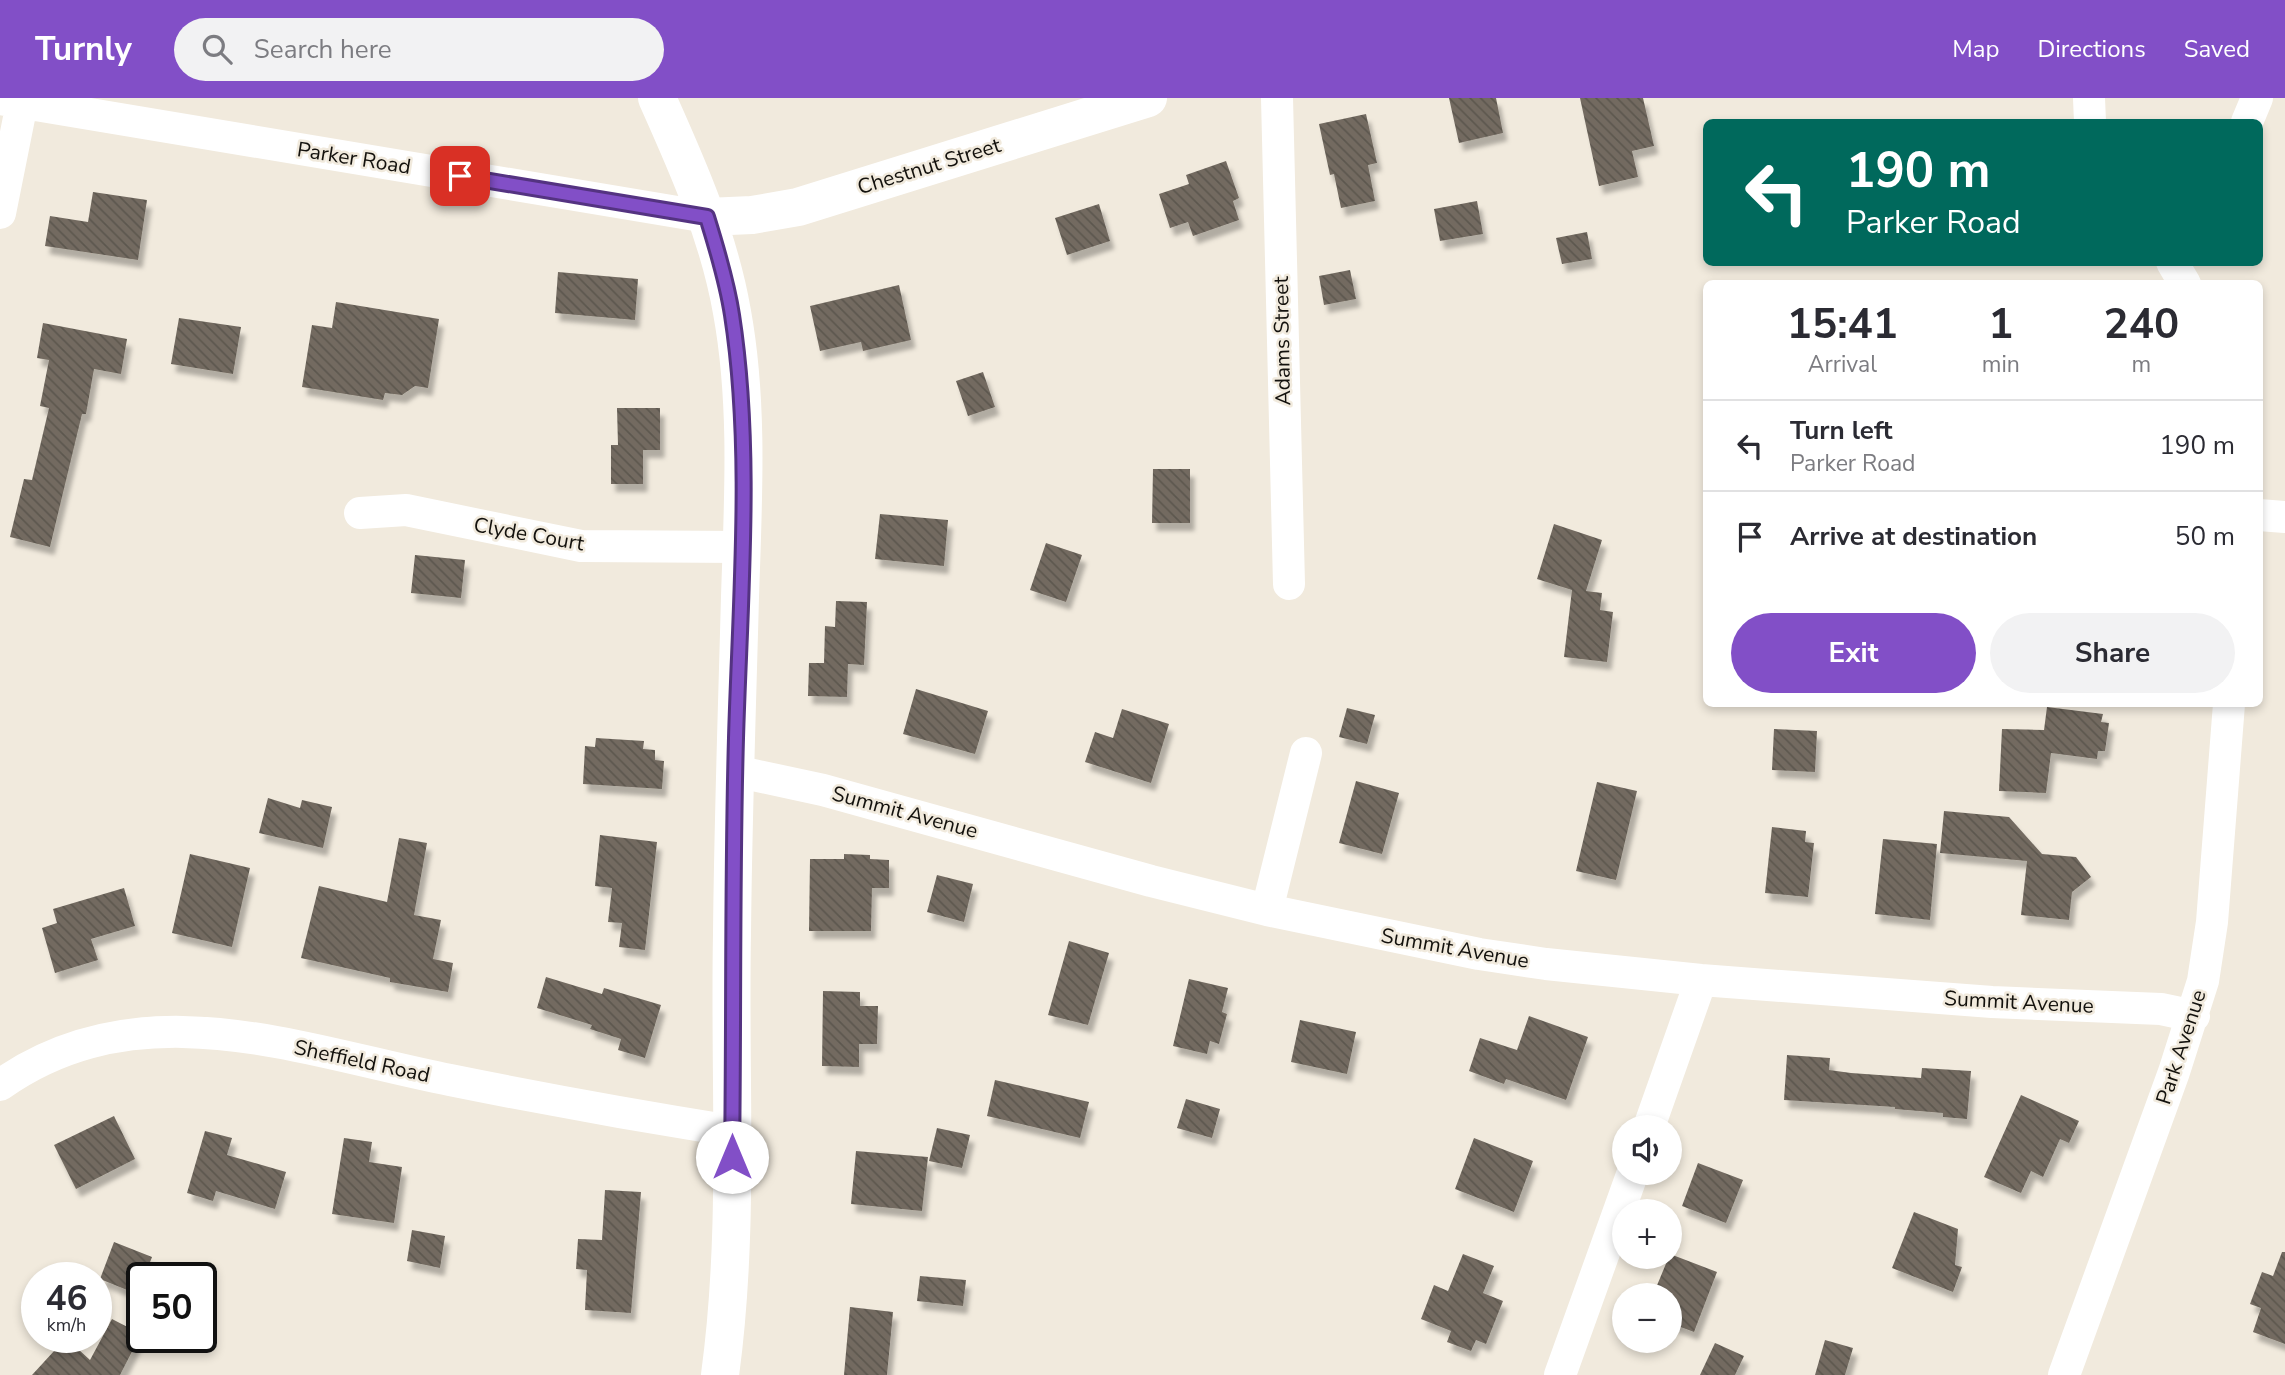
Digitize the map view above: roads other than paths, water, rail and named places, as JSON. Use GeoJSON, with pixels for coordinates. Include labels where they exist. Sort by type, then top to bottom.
{"type":"FeatureCollection","features":[{"type":"Feature","properties":{"kind":"main road"},"geometry":{"type":"LineString","coordinates":[[657,98],[707,217],[732,311],[741,399],[742,547],[732,938],[730,1280],[720,1375]]}},
{"type":"Feature","properties":{"kind":"main road","name":"Chestnut Street"},"geometry":{"type":"LineString","coordinates":[[707,217],[752,215],[798,207],[1148,98]]}},
{"type":"Feature","properties":{"kind":"street","name":"Adams Street"},"geometry":{"type":"LineString","coordinates":[[1277,98],[1289,584]]}},
{"type":"Feature","properties":{"kind":"street"},"geometry":{"type":"LineString","coordinates":[[2089,98],[2090,119]]}},
{"type":"Feature","properties":{"kind":"street"},"geometry":{"type":"LineString","coordinates":[[2248,119],[2257,98]]}},
{"type":"Feature","properties":{"kind":"street","name":"Parker Road"},"geometry":{"type":"LineString","coordinates":[[11,101],[707,217]]}},
{"type":"Feature","properties":{"kind":"street"},"geometry":{"type":"LineString","coordinates":[[0,213],[11,101]]}},
{"type":"Feature","properties":{"kind":"street","name":"Clyde Court"},"geometry":{"type":"LineString","coordinates":[[360,513],[406,510],[581,546],[742,547]]}},
{"type":"Feature","properties":{"kind":"street"},"geometry":{"type":"LineString","coordinates":[[2263,515],[2285,517]]}},
{"type":"Feature","properties":{"kind":"street","name":"Park Avenue"},"geometry":{"type":"LineString","coordinates":[[2064,1375],[2193,1016],[2203,981],[2212,922],[2229,707]]}},
{"type":"Feature","properties":{"kind":"street"},"geometry":{"type":"LineString","coordinates":[[1267,909],[1306,753]]}},
{"type":"Feature","properties":{"kind":"street","name":"Summit Avenue"},"geometry":{"type":"LineString","coordinates":[[735,771],[823,790],[1151,881],[1267,909],[1479,954],[1546,964],[1701,980],[1992,1002],[2161,1009],[2193,1016]]}},
{"type":"Feature","properties":{"kind":"street"},"geometry":{"type":"LineString","coordinates":[[1653,1115],[1701,980]]}},
{"type":"Feature","properties":{"kind":"street","name":"Sheffield Road"},"geometry":{"type":"LineString","coordinates":[[0,1085],[44,1057],[92,1041],[146,1031],[196,1031],[256,1038],[448,1080],[628,1115],[732,1131]]}},
{"type":"Feature","properties":{"kind":"street"},"geometry":{"type":"LineString","coordinates":[[1560,1375],[1628,1185]]}}]}
